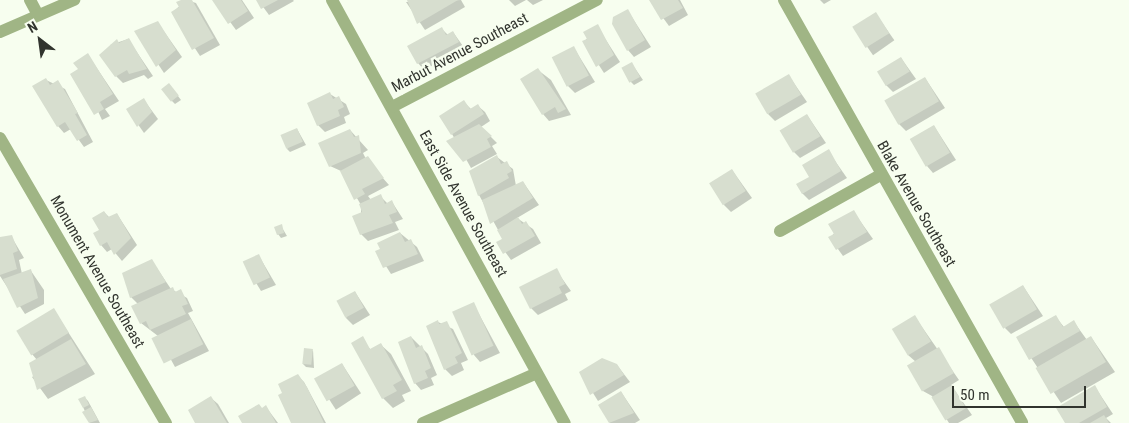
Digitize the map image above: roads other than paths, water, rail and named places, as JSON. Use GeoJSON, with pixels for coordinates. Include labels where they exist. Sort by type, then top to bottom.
{"type":"FeatureCollection","features":[{"type":"Feature","properties":{"kind":"street"},"geometry":{"type":"LineString","coordinates":[[30,0],[38,15]]}},
{"type":"Feature","properties":{"kind":"street"},"geometry":{"type":"LineString","coordinates":[[0,32],[74,0]]}},
{"type":"Feature","properties":{"kind":"street","name":"East Side Avenue Southeast"},"geometry":{"type":"LineString","coordinates":[[332,0],[565,423]]}},
{"type":"Feature","properties":{"kind":"street","name":"Marbut Avenue Southeast"},"geometry":{"type":"LineString","coordinates":[[392,107],[597,0]]}},
{"type":"Feature","properties":{"kind":"street","name":"Blake Avenue Southeast"},"geometry":{"type":"LineString","coordinates":[[784,0],[880,175],[1022,423]]}},
{"type":"Feature","properties":{"kind":"street","name":"Monument Avenue Southeast"},"geometry":{"type":"LineString","coordinates":[[0,138],[166,423]]}},
{"type":"Feature","properties":{"kind":"street"},"geometry":{"type":"LineString","coordinates":[[780,230],[880,175]]}},
{"type":"Feature","properties":{"kind":"street"},"geometry":{"type":"LineString","coordinates":[[423,423],[537,373]]}}]}
